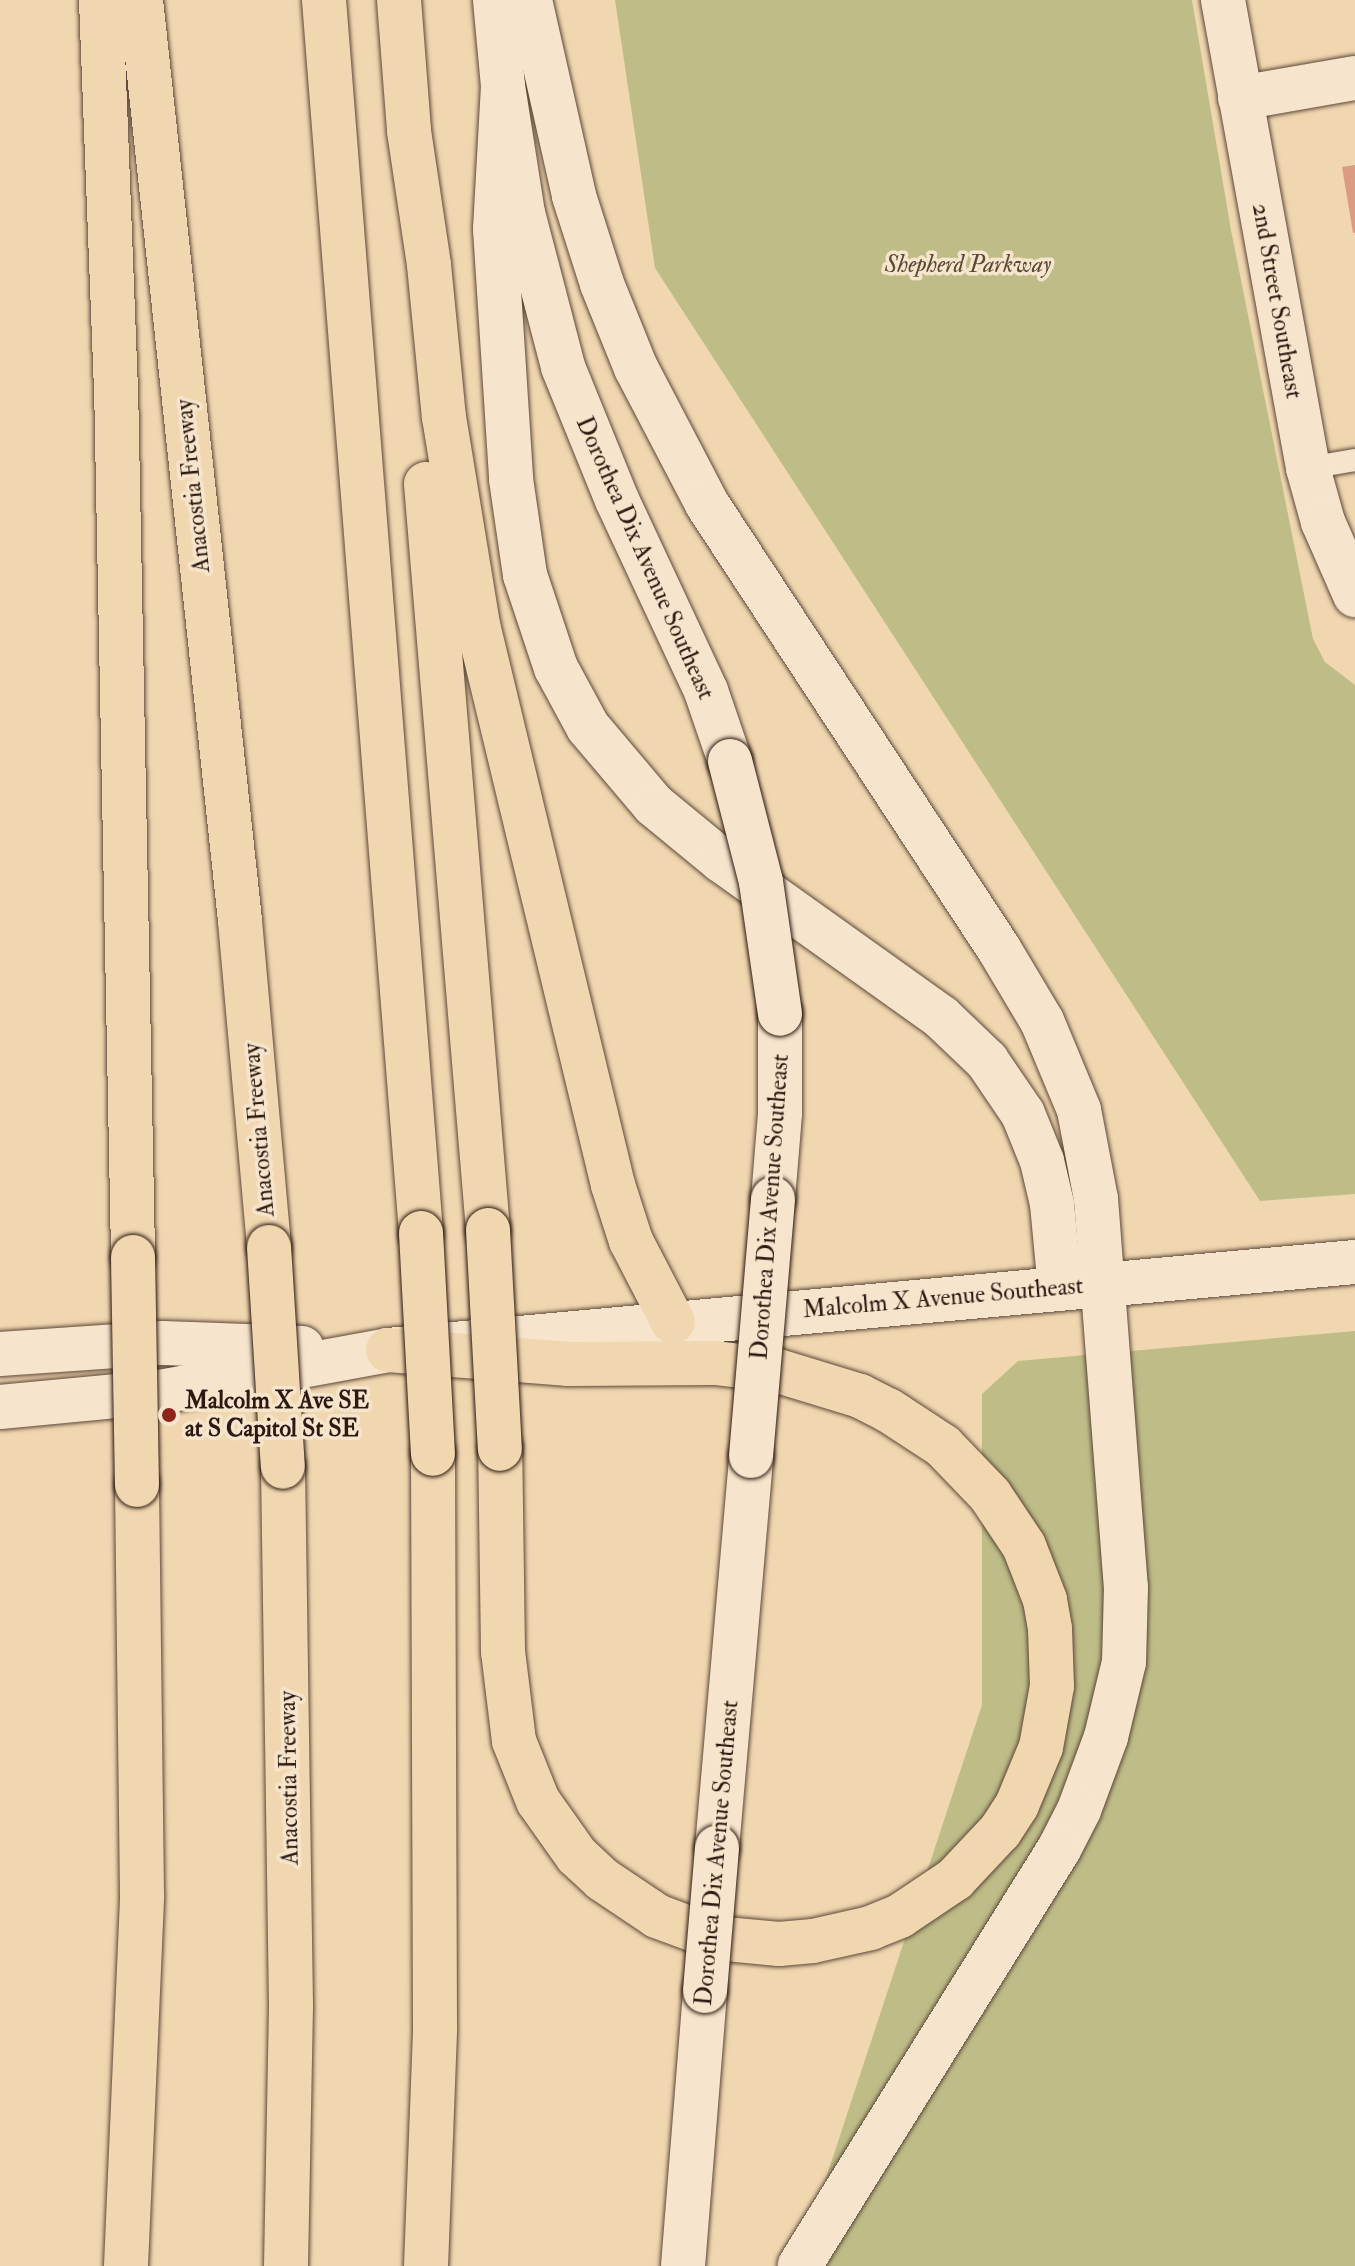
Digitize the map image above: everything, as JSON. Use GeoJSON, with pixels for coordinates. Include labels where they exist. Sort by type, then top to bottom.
{"type":"FeatureCollection","features":[{"type":"Feature","properties":{"kind":"highway"},"geometry":{"type":"LineString","coordinates":[[101,0],[116,398],[142,1895],[126,2266]]}},
{"type":"Feature","properties":{"kind":"highway","name":"Anacostia Freeway"},"geometry":{"type":"LineString","coordinates":[[141,0],[238,905],[269,1247],[283,1467],[291,2006],[286,2266]]}},
{"type":"Feature","properties":{"kind":"highway"},"geometry":{"type":"LineString","coordinates":[[324,0],[421,1233],[433,1454],[435,2028],[426,2266]]}},
{"type":"Feature","properties":{"kind":"highway"},"geometry":{"type":"LineString","coordinates":[[399,0],[409,131],[429,265],[453,488],[493,695],[619,1206],[631,1241],[673,1322]]}},
{"type":"Feature","properties":{"kind":"highway"},"geometry":{"type":"LineString","coordinates":[[388,1350],[569,1364],[715,1363],[775,1370],[860,1396],[888,1410],[943,1446],[990,1495],[1018,1536],[1035,1571],[1050,1629],[1052,1686],[1041,1747],[1017,1805],[1000,1831],[955,1879],[900,1916],[871,1928],[813,1941],[779,1944],[716,1938],[657,1916],[602,1879],[577,1856],[538,1801],[514,1741],[503,1652],[500,1449],[488,1230],[407,267],[409,131]]}},
{"type":"Feature","properties":{"kind":"main road","name":"Dorothea Dix Avenue Southeast"},"geometry":{"type":"LineString","coordinates":[[495,0],[503,86],[523,213],[563,367],[617,500],[706,691],[730,761],[761,882],[780,1014],[780,1113],[683,2266]]}},
{"type":"Feature","properties":{"kind":"main road"},"geometry":{"type":"LineString","coordinates":[[530,0],[562,155],[586,238],[619,328],[656,411],[737,552],[999,949],[1056,1049],[1086,1138],[1096,1199],[1081,1286]]}},
{"type":"Feature","properties":{"kind":"main road","name":"2nd Street Southeast"},"geometry":{"type":"LineString","coordinates":[[1223,0],[1308,468],[1323,522],[1355,595]]}},
{"type":"Feature","properties":{"kind":"main road"},"geometry":{"type":"LineString","coordinates":[[1240,98],[1355,78]]}},
{"type":"Feature","properties":{"kind":"main road"},"geometry":{"type":"LineString","coordinates":[[503,86],[495,229],[509,467],[525,575],[556,668],[588,727],[654,805],[721,860],[941,1017],[987,1061],[1023,1114],[1042,1161],[1052,1204],[1081,1286],[1126,1600],[1124,1662],[1106,1737],[1079,1810],[1059,1849],[799,2266]]}},
{"type":"Feature","properties":{"kind":"main road","name":"Malcolm X Avenue Southeast"},"geometry":{"type":"LineString","coordinates":[[0,1407],[160,1392],[388,1350],[1355,1262]]}},
{"type":"Feature","properties":{"kind":"main road","name":"Malcolm X Avenue Southeast"},"geometry":{"type":"LineString","coordinates":[[0,1354],[163,1343],[388,1350]]}},
{"type":"Feature","properties":{"kind":"lane"},"geometry":{"type":"LineString","coordinates":[[1308,468],[1355,460]]}},
{"type":"Feature","properties":{"kind":"green space","name":"Shepherd Parkway"},"geometry":{"type":"Polygon","coordinates":[[[615,0],[1192,0],[1231,230],[1313,639],[1325,662],[1355,685],[1355,1194],[1260,1201],[655,268],[615,0]]]}},
{"type":"Feature","properties":{"kind":"green space"},"geometry":{"type":"Polygon","coordinates":[[[1355,1331],[1355,2266],[797,2266],[982,1705],[982,1394],[1018,1361],[1355,1331]]]}},
{"type":"Feature","properties":{"kind":"building"},"geometry":{"type":"Polygon","coordinates":[[[1355,165],[1355,233],[1353,233],[1342,167],[1355,165]]]}},
{"type":"Feature","properties":{"kind":"place","name":"Malcolm X Ave SE at S Capitol St SE"},"geometry":{"type":"Point","coordinates":[169,1415]}}]}
